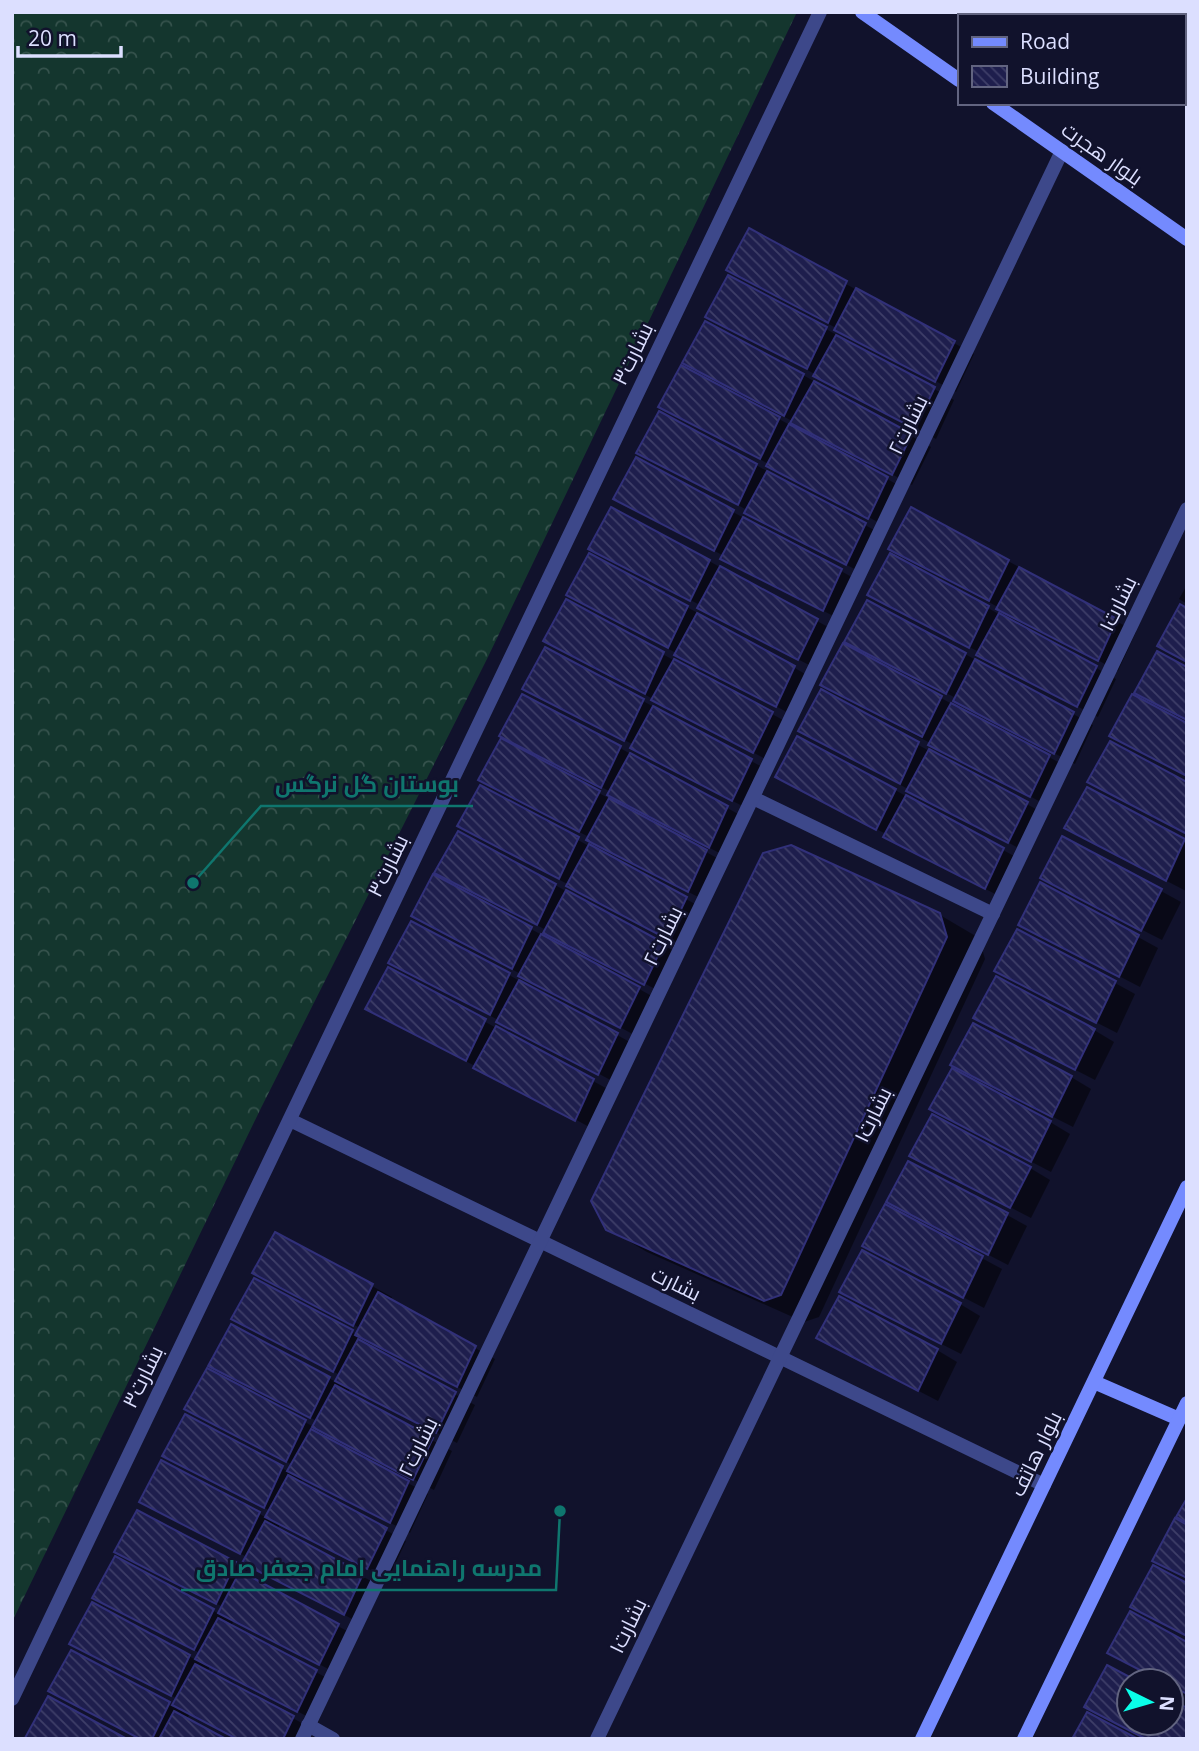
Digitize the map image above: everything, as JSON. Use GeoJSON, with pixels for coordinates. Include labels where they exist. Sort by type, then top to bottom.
{"type":"FeatureCollection","features":[{"type":"Feature","properties":{"kind":"main road"},"geometry":{"type":"LineString","coordinates":[[862,12],[958,79]]}},
{"type":"Feature","properties":{"kind":"main road","name":"بلوار هجرت"},"geometry":{"type":"LineString","coordinates":[[996,105],[1187,239]]}},
{"type":"Feature","properties":{"kind":"main road","name":"بلوار هاتف"},"geometry":{"type":"LineString","coordinates":[[922,1739],[1187,1187]]}},
{"type":"Feature","properties":{"kind":"main road"},"geometry":{"type":"LineString","coordinates":[[1094,1382],[1179,1419]]}},
{"type":"Feature","properties":{"kind":"main road"},"geometry":{"type":"LineString","coordinates":[[1024,1739],[1187,1403]]}},
{"type":"Feature","properties":{"kind":"street","name":"بشارت۳"},"geometry":{"type":"LineString","coordinates":[[12,1699],[820,12]]}},
{"type":"Feature","properties":{"kind":"street","name":"بشارت۲"},"geometry":{"type":"LineString","coordinates":[[305,1732],[1062,152]]}},
{"type":"Feature","properties":{"kind":"street","name":"بشارت۱"},"geometry":{"type":"LineString","coordinates":[[597,1739],[1187,509]]}},
{"type":"Feature","properties":{"kind":"street"},"geometry":{"type":"LineString","coordinates":[[752,798],[993,914]]}},
{"type":"Feature","properties":{"kind":"street","name":"بشارت"},"geometry":{"type":"LineString","coordinates":[[290,1120],[1044,1485]]}},
{"type":"Feature","properties":{"kind":"street"},"geometry":{"type":"LineString","coordinates":[[305,1732],[333,1739]]}},
{"type":"Feature","properties":{"kind":"green space"},"geometry":{"type":"Polygon","coordinates":[[[12,12],[797,12],[487,659],[261,1108],[12,1622],[12,12]]]}},
{"type":"Feature","properties":{"kind":"building"},"geometry":{"type":"Polygon","coordinates":[[[749,228],[847,281],[828,323],[726,270],[749,228]]]}},
{"type":"Feature","properties":{"kind":"building"},"geometry":{"type":"Polygon","coordinates":[[[728,275],[827,327],[807,369],[705,317],[728,275]]]}},
{"type":"Feature","properties":{"kind":"building"},"geometry":{"type":"Polygon","coordinates":[[[856,288],[955,341],[935,382],[834,330],[856,288]]]}},
{"type":"Feature","properties":{"kind":"building"},"geometry":{"type":"Polygon","coordinates":[[[705,321],[804,374],[784,416],[682,363],[705,321]]]}},
{"type":"Feature","properties":{"kind":"building"},"geometry":{"type":"Polygon","coordinates":[[[836,335],[935,387],[915,429],[813,376],[836,335]]]}},
{"type":"Feature","properties":{"kind":"building"},"geometry":{"type":"Polygon","coordinates":[[[681,365],[780,417],[760,459],[658,407],[681,365]]]}},
{"type":"Feature","properties":{"kind":"building"},"geometry":{"type":"Polygon","coordinates":[[[814,381],[912,434],[892,475],[790,423],[814,381]]]}},
{"type":"Feature","properties":{"kind":"building"},"geometry":{"type":"Polygon","coordinates":[[[659,411],[757,464],[738,505],[636,453],[659,411]]]}},
{"type":"Feature","properties":{"kind":"building"},"geometry":{"type":"Polygon","coordinates":[[[789,424],[888,477],[868,519],[766,466],[789,424]]]}},
{"type":"Feature","properties":{"kind":"building"},"geometry":{"type":"Polygon","coordinates":[[[636,457],[734,510],[714,551],[613,499],[636,457]]]}},
{"type":"Feature","properties":{"kind":"building"},"geometry":{"type":"Polygon","coordinates":[[[767,471],[866,523],[846,565],[744,513],[767,471]]]}},
{"type":"Feature","properties":{"kind":"building"},"geometry":{"type":"Polygon","coordinates":[[[611,507],[710,560],[690,601],[588,549],[611,507]]]}},
{"type":"Feature","properties":{"kind":"building"},"geometry":{"type":"Polygon","coordinates":[[[911,507],[1009,560],[989,601],[888,549],[911,507]]]}},
{"type":"Feature","properties":{"kind":"building"},"geometry":{"type":"Polygon","coordinates":[[[743,517],[842,569],[823,611],[720,559],[743,517]]]}},
{"type":"Feature","properties":{"kind":"building"},"geometry":{"type":"Polygon","coordinates":[[[589,553],[688,606],[668,648],[566,595],[589,553]]]}},
{"type":"Feature","properties":{"kind":"building"},"geometry":{"type":"Polygon","coordinates":[[[890,553],[989,606],[969,648],[867,595],[890,553]]]}},
{"type":"Feature","properties":{"kind":"building"},"geometry":{"type":"Polygon","coordinates":[[[720,566],[818,619],[798,660],[697,608],[720,566]]]}},
{"type":"Feature","properties":{"kind":"building"},"geometry":{"type":"Polygon","coordinates":[[[1019,567],[1117,619],[1098,661],[996,609],[1019,567]]]}},
{"type":"Feature","properties":{"kind":"building"},"geometry":{"type":"Polygon","coordinates":[[[566,599],[664,652],[645,694],[543,641],[566,599]]]}},
{"type":"Feature","properties":{"kind":"building"},"geometry":{"type":"Polygon","coordinates":[[[867,600],[966,653],[946,694],[844,642],[867,600]]]}},
{"type":"Feature","properties":{"kind":"building"},"geometry":{"type":"Polygon","coordinates":[[[1180,604],[1187,608],[1187,662],[1157,646],[1180,604]]]}},
{"type":"Feature","properties":{"kind":"building"},"geometry":{"type":"Polygon","coordinates":[[[697,613],[795,666],[776,707],[674,655],[697,613]]]}},
{"type":"Feature","properties":{"kind":"building"},"geometry":{"type":"Polygon","coordinates":[[[999,613],[1097,666],[1077,707],[976,655],[999,613]]]}},
{"type":"Feature","properties":{"kind":"building"},"geometry":{"type":"Polygon","coordinates":[[[843,643],[942,696],[922,737],[820,685],[843,643]]]}},
{"type":"Feature","properties":{"kind":"building"},"geometry":{"type":"Polygon","coordinates":[[[545,647],[644,699],[624,741],[522,689],[545,647]]]}},
{"type":"Feature","properties":{"kind":"building"},"geometry":{"type":"Polygon","coordinates":[[[1157,651],[1187,667],[1187,720],[1134,693],[1157,651]]]}},
{"type":"Feature","properties":{"kind":"building"},"geometry":{"type":"Polygon","coordinates":[[[674,659],[773,712],[753,753],[651,700],[674,659]]]}},
{"type":"Feature","properties":{"kind":"building"},"geometry":{"type":"Polygon","coordinates":[[[975,659],[1074,712],[1054,754],[953,701],[975,659]]]}},
{"type":"Feature","properties":{"kind":"building"},"geometry":{"type":"Polygon","coordinates":[[[821,689],[919,742],[900,784],[798,731],[821,689]]]}},
{"type":"Feature","properties":{"kind":"building"},"geometry":{"type":"Polygon","coordinates":[[[522,694],[621,746],[601,788],[499,736],[522,694]]]}},
{"type":"Feature","properties":{"kind":"building"},"geometry":{"type":"Polygon","coordinates":[[[1132,694],[1187,723],[1187,776],[1109,736],[1132,694]]]}},
{"type":"Feature","properties":{"kind":"building"},"geometry":{"type":"Polygon","coordinates":[[[951,703],[1050,755],[1030,797],[928,745],[951,703]]]}},
{"type":"Feature","properties":{"kind":"building"},"geometry":{"type":"Polygon","coordinates":[[[653,706],[752,759],[732,801],[630,748],[653,706]]]}},
{"type":"Feature","properties":{"kind":"building"},"geometry":{"type":"Polygon","coordinates":[[[797,736],[896,789],[876,830],[775,777],[797,736]]]}},
{"type":"Feature","properties":{"kind":"building"},"geometry":{"type":"Polygon","coordinates":[[[501,738],[600,791],[579,832],[478,780],[501,738]]]}},
{"type":"Feature","properties":{"kind":"building"},"geometry":{"type":"Polygon","coordinates":[[[1110,741],[1187,782],[1187,834],[1087,782],[1110,741]]]}},
{"type":"Feature","properties":{"kind":"building"},"geometry":{"type":"Polygon","coordinates":[[[929,749],[1028,802],[1008,843],[906,791],[929,749]]]}},
{"type":"Feature","properties":{"kind":"building"},"geometry":{"type":"Polygon","coordinates":[[[630,753],[728,806],[709,848],[607,795],[630,753]]]}},
{"type":"Feature","properties":{"kind":"building"},"geometry":{"type":"Polygon","coordinates":[[[480,785],[579,837],[559,879],[457,826],[480,785]]]}},
{"type":"Feature","properties":{"kind":"building"},"geometry":{"type":"Polygon","coordinates":[[[1087,787],[1185,839],[1166,881],[1064,828],[1087,787]]]}},
{"type":"Feature","properties":{"kind":"building"},"geometry":{"type":"Polygon","coordinates":[[[906,795],[1004,848],[985,889],[883,837],[906,795]]]}},
{"type":"Feature","properties":{"kind":"building"},"geometry":{"type":"Polygon","coordinates":[[[609,798],[707,850],[688,892],[586,840],[609,798]]]}},
{"type":"Feature","properties":{"kind":"building"},"geometry":{"type":"Polygon","coordinates":[[[458,831],[556,884],[537,925],[434,873],[458,831]]]}},
{"type":"Feature","properties":{"kind":"building"},"geometry":{"type":"Polygon","coordinates":[[[1062,836],[1162,889],[1141,931],[1040,878],[1062,836]]]}},
{"type":"Feature","properties":{"kind":"building"},"geometry":{"type":"Polygon","coordinates":[[[589,844],[687,897],[667,939],[566,886],[589,844]]]}},
{"type":"Feature","properties":{"kind":"building"},"geometry":{"type":"Polygon","coordinates":[[[791,845],[940,913],[947,937],[781,1295],[764,1301],[606,1230],[591,1201],[763,853],[791,845]]]}},
{"type":"Feature","properties":{"kind":"building"},"geometry":{"type":"Polygon","coordinates":[[[433,874],[532,927],[512,969],[411,916],[433,874]]]}},
{"type":"Feature","properties":{"kind":"building"},"geometry":{"type":"Polygon","coordinates":[[[1040,882],[1139,935],[1119,977],[1018,925],[1040,882]]]}},
{"type":"Feature","properties":{"kind":"building"},"geometry":{"type":"Polygon","coordinates":[[[566,890],[664,943],[644,985],[543,933],[566,890]]]}},
{"type":"Feature","properties":{"kind":"building"},"geometry":{"type":"Polygon","coordinates":[[[411,921],[510,973],[490,1015],[388,963],[411,921]]]}},
{"type":"Feature","properties":{"kind":"building"},"geometry":{"type":"Polygon","coordinates":[[[1017,929],[1116,981],[1096,1023],[994,971],[1017,929]]]}},
{"type":"Feature","properties":{"kind":"building"},"geometry":{"type":"Polygon","coordinates":[[[541,934],[640,987],[620,1028],[518,976],[541,934]]]}},
{"type":"Feature","properties":{"kind":"building"},"geometry":{"type":"Polygon","coordinates":[[[388,967],[486,1019],[466,1061],[365,1009],[388,967]]]}},
{"type":"Feature","properties":{"kind":"building"},"geometry":{"type":"Polygon","coordinates":[[[996,976],[1095,1029],[1075,1070],[973,1018],[996,976]]]}},
{"type":"Feature","properties":{"kind":"building"},"geometry":{"type":"Polygon","coordinates":[[[519,980],[618,1033],[598,1075],[496,1022],[519,980]]]}},
{"type":"Feature","properties":{"kind":"building"},"geometry":{"type":"Polygon","coordinates":[[[973,1023],[1072,1076],[1052,1117],[950,1065],[973,1023]]]}},
{"type":"Feature","properties":{"kind":"building"},"geometry":{"type":"Polygon","coordinates":[[[496,1026],[594,1079],[575,1121],[473,1068],[496,1026]]]}},
{"type":"Feature","properties":{"kind":"building"},"geometry":{"type":"Polygon","coordinates":[[[952,1068],[1051,1121],[1031,1162],[929,1109],[952,1068]]]}},
{"type":"Feature","properties":{"kind":"building"},"geometry":{"type":"Polygon","coordinates":[[[932,1114],[1031,1167],[1010,1208],[909,1156],[932,1114]]]}},
{"type":"Feature","properties":{"kind":"building"},"geometry":{"type":"Polygon","coordinates":[[[908,1161],[1008,1213],[988,1255],[886,1202],[908,1161]]]}},
{"type":"Feature","properties":{"kind":"building"},"geometry":{"type":"Polygon","coordinates":[[[885,1204],[983,1256],[963,1298],[862,1246],[885,1204]]]}},
{"type":"Feature","properties":{"kind":"building"},"geometry":{"type":"Polygon","coordinates":[[[275,1232],[373,1284],[353,1326],[252,1273],[275,1232]]]}},
{"type":"Feature","properties":{"kind":"building"},"geometry":{"type":"Polygon","coordinates":[[[862,1250],[961,1303],[941,1344],[839,1292],[862,1250]]]}},
{"type":"Feature","properties":{"kind":"building"},"geometry":{"type":"Polygon","coordinates":[[[254,1278],[353,1330],[333,1372],[231,1319],[254,1278]]]}},
{"type":"Feature","properties":{"kind":"building"},"geometry":{"type":"Polygon","coordinates":[[[378,1292],[476,1346],[457,1387],[355,1335],[378,1292]]]}},
{"type":"Feature","properties":{"kind":"building"},"geometry":{"type":"Polygon","coordinates":[[[839,1296],[938,1349],[918,1391],[816,1338],[839,1296]]]}},
{"type":"Feature","properties":{"kind":"building"},"geometry":{"type":"Polygon","coordinates":[[[231,1324],[330,1377],[310,1418],[208,1366],[231,1324]]]}},
{"type":"Feature","properties":{"kind":"building"},"geometry":{"type":"Polygon","coordinates":[[[358,1339],[456,1392],[436,1433],[335,1381],[358,1339]]]}},
{"type":"Feature","properties":{"kind":"building"},"geometry":{"type":"Polygon","coordinates":[[[207,1368],[306,1420],[286,1462],[184,1409],[207,1368]]]}},
{"type":"Feature","properties":{"kind":"building"},"geometry":{"type":"Polygon","coordinates":[[[335,1385],[433,1438],[413,1480],[312,1427],[335,1385]]]}},
{"type":"Feature","properties":{"kind":"building"},"geometry":{"type":"Polygon","coordinates":[[[185,1414],[283,1466],[264,1508],[162,1456],[185,1414]]]}},
{"type":"Feature","properties":{"kind":"building"},"geometry":{"type":"Polygon","coordinates":[[[311,1429],[409,1481],[390,1523],[287,1471],[311,1429]]]}},
{"type":"Feature","properties":{"kind":"building"},"geometry":{"type":"Polygon","coordinates":[[[161,1460],[260,1512],[240,1554],[139,1502],[161,1460]]]}},
{"type":"Feature","properties":{"kind":"building"},"geometry":{"type":"Polygon","coordinates":[[[288,1475],[387,1528],[367,1569],[265,1517],[288,1475]]]}},
{"type":"Feature","properties":{"kind":"building"},"geometry":{"type":"Polygon","coordinates":[[[1187,1498],[1187,1523],[1176,1517],[1187,1498]]]}},
{"type":"Feature","properties":{"kind":"building"},"geometry":{"type":"Polygon","coordinates":[[[137,1510],[236,1562],[216,1604],[114,1552],[137,1510]]]}},
{"type":"Feature","properties":{"kind":"building"},"geometry":{"type":"Polygon","coordinates":[[[1175,1518],[1187,1525],[1187,1578],[1152,1561],[1175,1518]]]}},
{"type":"Feature","properties":{"kind":"building"},"geometry":{"type":"Polygon","coordinates":[[[265,1521],[363,1574],[344,1615],[242,1563],[265,1521]]]}},
{"type":"Feature","properties":{"kind":"building"},"geometry":{"type":"Polygon","coordinates":[[[115,1556],[214,1609],[194,1650],[92,1598],[115,1556]]]}},
{"type":"Feature","properties":{"kind":"building"},"geometry":{"type":"Polygon","coordinates":[[[1153,1565],[1187,1583],[1187,1636],[1130,1607],[1153,1565]]]}},
{"type":"Feature","properties":{"kind":"building"},"geometry":{"type":"Polygon","coordinates":[[[240,1571],[339,1624],[319,1665],[218,1613],[240,1571]]]}},
{"type":"Feature","properties":{"kind":"building"},"geometry":{"type":"Polygon","coordinates":[[[92,1602],[190,1655],[171,1696],[69,1644],[92,1602]]]}},
{"type":"Feature","properties":{"kind":"building"},"geometry":{"type":"Polygon","coordinates":[[[1130,1611],[1187,1642],[1187,1694],[1185,1667],[1134,1667],[1107,1653],[1130,1611]]]}},
{"type":"Feature","properties":{"kind":"building"},"geometry":{"type":"Polygon","coordinates":[[[218,1618],[317,1670],[297,1712],[195,1659],[218,1618]]]}},
{"type":"Feature","properties":{"kind":"building"},"geometry":{"type":"Polygon","coordinates":[[[71,1650],[170,1702],[152,1739],[140,1739],[48,1691],[71,1650]]]}},
{"type":"Feature","properties":{"kind":"building"},"geometry":{"type":"Polygon","coordinates":[[[195,1664],[294,1716],[283,1739],[237,1739],[172,1705],[195,1664]]]}},
{"type":"Feature","properties":{"kind":"building"},"geometry":{"type":"Polygon","coordinates":[[[1107,1665],[1115,1669],[1115,1723],[1084,1707],[1107,1665]]]}},
{"type":"Feature","properties":{"kind":"building"},"geometry":{"type":"Polygon","coordinates":[[[48,1696],[127,1739],[25,1738],[48,1696]]]}},
{"type":"Feature","properties":{"kind":"building"},"geometry":{"type":"Polygon","coordinates":[[[1185,1707],[1187,1708],[1187,1739],[1142,1737],[1185,1737],[1185,1707]]]}},
{"type":"Feature","properties":{"kind":"building"},"geometry":{"type":"Polygon","coordinates":[[[174,1711],[226,1739],[159,1739],[174,1711]]]}},
{"type":"Feature","properties":{"kind":"building"},"geometry":{"type":"Polygon","coordinates":[[[1087,1712],[1115,1727],[1115,1737],[1138,1739],[1072,1739],[1087,1712]]]}},
{"type":"Feature","properties":{"kind":"place","name":"بوستان گل نرگس"},"geometry":{"type":"Point","coordinates":[193,883]}},
{"type":"Feature","properties":{"kind":"place","name":"مدرسه راهنمایی امام جعفر صادق"},"geometry":{"type":"Point","coordinates":[560,1511]}}]}
